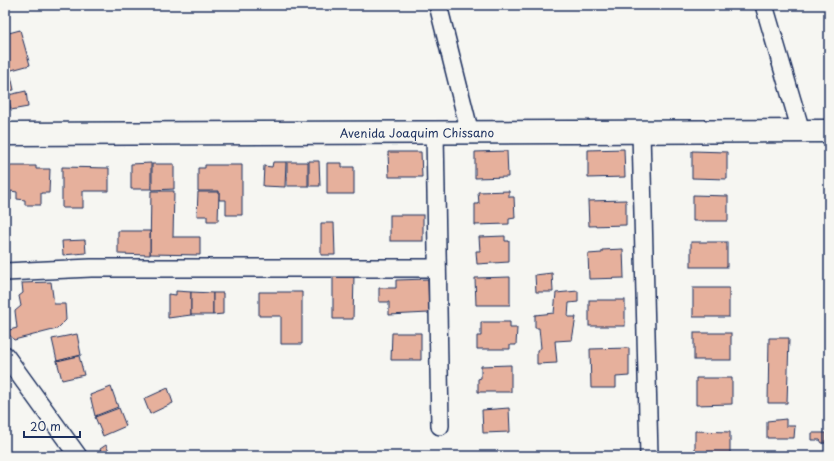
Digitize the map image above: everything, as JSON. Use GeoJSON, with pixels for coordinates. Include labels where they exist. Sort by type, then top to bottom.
{"type":"FeatureCollection","features":[{"type":"Feature","properties":{"kind":"street"},"geometry":{"type":"LineString","coordinates":[[438,5],[470,133]]}},
{"type":"Feature","properties":{"kind":"street"},"geometry":{"type":"LineString","coordinates":[[764,5],[801,131]]}},
{"type":"Feature","properties":{"kind":"street","name":"Avenida Joaquim Chissano"},"geometry":{"type":"LineString","coordinates":[[5,134],[435,134],[829,131]]}},
{"type":"Feature","properties":{"kind":"street"},"geometry":{"type":"LineString","coordinates":[[641,132],[649,456]]}},
{"type":"Feature","properties":{"kind":"street"},"geometry":{"type":"LineString","coordinates":[[435,134],[440,426]]}},
{"type":"Feature","properties":{"kind":"street"},"geometry":{"type":"LineString","coordinates":[[5,272],[91,268],[437,268]]}},
{"type":"Feature","properties":{"kind":"street"},"geometry":{"type":"LineString","coordinates":[[5,356],[78,456]]}},
{"type":"Feature","properties":{"kind":"building"},"geometry":{"type":"Polygon","coordinates":[[[20,30],[30,65],[8,71],[5,58],[5,34],[20,30]]]}},
{"type":"Feature","properties":{"kind":"building"},"geometry":{"type":"Polygon","coordinates":[[[11,76],[14,90],[5,91],[5,77],[11,76]]]}},
{"type":"Feature","properties":{"kind":"building"},"geometry":{"type":"Polygon","coordinates":[[[26,91],[28,107],[11,110],[8,95],[26,91]]]}},
{"type":"Feature","properties":{"kind":"building"},"geometry":{"type":"Polygon","coordinates":[[[624,149],[625,177],[588,178],[588,150],[624,149]]]}},
{"type":"Feature","properties":{"kind":"building"},"geometry":{"type":"Polygon","coordinates":[[[507,151],[508,177],[475,178],[475,152],[507,151]]]}},
{"type":"Feature","properties":{"kind":"building"},"geometry":{"type":"Polygon","coordinates":[[[692,151],[727,152],[727,179],[692,178],[692,151]]]}},
{"type":"Feature","properties":{"kind":"building"},"geometry":{"type":"Polygon","coordinates":[[[388,152],[421,152],[422,177],[389,177],[388,152]]]}},
{"type":"Feature","properties":{"kind":"building"},"geometry":{"type":"Polygon","coordinates":[[[309,161],[319,161],[320,186],[309,186],[309,161]]]}},
{"type":"Feature","properties":{"kind":"building"},"geometry":{"type":"Polygon","coordinates":[[[273,162],[286,162],[285,187],[263,186],[264,166],[272,167],[273,162]]]}},
{"type":"Feature","properties":{"kind":"building"},"geometry":{"type":"Polygon","coordinates":[[[287,162],[308,162],[308,186],[287,186],[287,162]]]}},
{"type":"Feature","properties":{"kind":"building"},"geometry":{"type":"Polygon","coordinates":[[[151,163],[151,189],[131,189],[131,164],[151,163]]]}},
{"type":"Feature","properties":{"kind":"building"},"geometry":{"type":"Polygon","coordinates":[[[327,163],[342,163],[342,167],[354,167],[354,194],[327,194],[327,163]]]}},
{"type":"Feature","properties":{"kind":"building"},"geometry":{"type":"Polygon","coordinates":[[[152,164],[174,164],[174,189],[152,190],[152,164]]]}},
{"type":"Feature","properties":{"kind":"building"},"geometry":{"type":"Polygon","coordinates":[[[205,165],[242,165],[242,215],[226,215],[226,200],[219,200],[219,191],[198,191],[198,168],[205,168],[205,165]]]}},
{"type":"Feature","properties":{"kind":"building"},"geometry":{"type":"Polygon","coordinates":[[[5,166],[36,166],[36,169],[50,169],[49,193],[41,193],[41,205],[25,205],[25,200],[17,199],[17,192],[11,191],[11,200],[5,200],[5,166]]]}},
{"type":"Feature","properties":{"kind":"building"},"geometry":{"type":"Polygon","coordinates":[[[62,167],[109,168],[109,191],[83,191],[83,208],[62,208],[62,167]]]}},
{"type":"Feature","properties":{"kind":"building"},"geometry":{"type":"Polygon","coordinates":[[[151,191],[174,191],[173,237],[200,237],[200,255],[150,254],[151,191]]]}},
{"type":"Feature","properties":{"kind":"building"},"geometry":{"type":"Polygon","coordinates":[[[509,191],[509,197],[514,197],[515,218],[509,219],[509,224],[475,225],[475,204],[479,204],[478,192],[509,191]]]}},
{"type":"Feature","properties":{"kind":"building"},"geometry":{"type":"Polygon","coordinates":[[[198,192],[219,192],[218,221],[207,221],[207,216],[197,216],[198,192]]]}},
{"type":"Feature","properties":{"kind":"building"},"geometry":{"type":"Polygon","coordinates":[[[693,195],[728,196],[728,221],[693,221],[693,195]]]}},
{"type":"Feature","properties":{"kind":"building"},"geometry":{"type":"Polygon","coordinates":[[[626,200],[626,225],[589,226],[588,201],[626,200]]]}},
{"type":"Feature","properties":{"kind":"building"},"geometry":{"type":"Polygon","coordinates":[[[390,215],[423,215],[423,241],[390,241],[390,215]]]}},
{"type":"Feature","properties":{"kind":"building"},"geometry":{"type":"Polygon","coordinates":[[[321,223],[334,223],[335,255],[321,255],[321,223]]]}},
{"type":"Feature","properties":{"kind":"building"},"geometry":{"type":"Polygon","coordinates":[[[118,231],[150,231],[150,255],[118,254],[118,231]]]}},
{"type":"Feature","properties":{"kind":"building"},"geometry":{"type":"Polygon","coordinates":[[[505,236],[505,241],[509,241],[509,262],[477,264],[476,251],[480,251],[479,237],[505,236]]]}},
{"type":"Feature","properties":{"kind":"building"},"geometry":{"type":"Polygon","coordinates":[[[85,240],[86,253],[63,255],[62,241],[85,240]]]}},
{"type":"Feature","properties":{"kind":"building"},"geometry":{"type":"Polygon","coordinates":[[[691,242],[727,242],[727,267],[691,267],[691,242]]]}},
{"type":"Feature","properties":{"kind":"building"},"geometry":{"type":"Polygon","coordinates":[[[623,249],[624,278],[589,279],[588,254],[602,253],[602,250],[623,249]]]}},
{"type":"Feature","properties":{"kind":"building"},"geometry":{"type":"Polygon","coordinates":[[[552,273],[553,292],[536,292],[535,275],[552,273]]]}},
{"type":"Feature","properties":{"kind":"building"},"geometry":{"type":"Polygon","coordinates":[[[333,275],[354,275],[353,319],[333,319],[333,275]]]}},
{"type":"Feature","properties":{"kind":"building"},"geometry":{"type":"Polygon","coordinates":[[[510,277],[510,305],[476,305],[475,278],[510,277]]]}},
{"type":"Feature","properties":{"kind":"building"},"geometry":{"type":"Polygon","coordinates":[[[428,279],[429,313],[389,315],[389,302],[379,302],[379,288],[396,288],[396,280],[428,279]]]}},
{"type":"Feature","properties":{"kind":"building"},"geometry":{"type":"Polygon","coordinates":[[[51,282],[54,304],[65,304],[66,320],[57,329],[14,340],[6,331],[17,328],[15,311],[21,306],[19,296],[23,293],[22,283],[51,282]]]}},
{"type":"Feature","properties":{"kind":"building"},"geometry":{"type":"Polygon","coordinates":[[[693,288],[729,288],[729,317],[693,317],[693,288]]]}},
{"type":"Feature","properties":{"kind":"building"},"geometry":{"type":"Polygon","coordinates":[[[176,291],[191,292],[191,315],[168,318],[168,294],[176,295],[176,291]]]}},
{"type":"Feature","properties":{"kind":"building"},"geometry":{"type":"Polygon","coordinates":[[[578,291],[578,302],[569,303],[568,317],[576,317],[572,340],[555,341],[557,363],[537,364],[537,350],[541,348],[539,328],[535,328],[535,315],[554,313],[556,293],[578,291]]]}},
{"type":"Feature","properties":{"kind":"building"},"geometry":{"type":"Polygon","coordinates":[[[191,292],[213,293],[213,315],[191,315],[191,292]]]}},
{"type":"Feature","properties":{"kind":"building"},"geometry":{"type":"Polygon","coordinates":[[[259,292],[302,292],[302,344],[281,344],[281,316],[259,316],[259,292]]]}},
{"type":"Feature","properties":{"kind":"building"},"geometry":{"type":"Polygon","coordinates":[[[213,293],[223,293],[223,314],[213,315],[213,293]]]}},
{"type":"Feature","properties":{"kind":"building"},"geometry":{"type":"Polygon","coordinates":[[[589,300],[625,300],[625,326],[589,326],[589,300]]]}},
{"type":"Feature","properties":{"kind":"building"},"geometry":{"type":"Polygon","coordinates":[[[481,322],[510,322],[510,328],[517,328],[516,345],[510,345],[510,349],[477,349],[477,336],[481,336],[481,322]]]}},
{"type":"Feature","properties":{"kind":"building"},"geometry":{"type":"Polygon","coordinates":[[[392,333],[421,333],[421,360],[391,360],[392,333]]]}},
{"type":"Feature","properties":{"kind":"building"},"geometry":{"type":"Polygon","coordinates":[[[694,333],[731,333],[731,360],[694,360],[694,333]]]}},
{"type":"Feature","properties":{"kind":"building"},"geometry":{"type":"Polygon","coordinates":[[[77,334],[81,355],[57,361],[52,339],[77,334]]]}},
{"type":"Feature","properties":{"kind":"building"},"geometry":{"type":"Polygon","coordinates":[[[769,338],[789,338],[787,403],[768,403],[769,338]]]}},
{"type":"Feature","properties":{"kind":"building"},"geometry":{"type":"Polygon","coordinates":[[[629,348],[629,376],[616,377],[616,388],[591,388],[590,349],[629,348]]]}},
{"type":"Feature","properties":{"kind":"building"},"geometry":{"type":"Polygon","coordinates":[[[79,356],[84,375],[62,380],[57,361],[79,356]]]}},
{"type":"Feature","properties":{"kind":"building"},"geometry":{"type":"Polygon","coordinates":[[[511,365],[511,392],[478,392],[478,379],[481,378],[481,366],[511,365]]]}},
{"type":"Feature","properties":{"kind":"building"},"geometry":{"type":"Polygon","coordinates":[[[696,378],[732,378],[732,404],[696,405],[696,378]]]}},
{"type":"Feature","properties":{"kind":"building"},"geometry":{"type":"Polygon","coordinates":[[[111,387],[118,407],[95,416],[90,395],[111,387]]]}},
{"type":"Feature","properties":{"kind":"building"},"geometry":{"type":"Polygon","coordinates":[[[168,388],[173,403],[150,414],[144,399],[168,388]]]}},
{"type":"Feature","properties":{"kind":"building"},"geometry":{"type":"Polygon","coordinates":[[[119,408],[126,426],[103,436],[95,417],[119,408]]]}},
{"type":"Feature","properties":{"kind":"building"},"geometry":{"type":"Polygon","coordinates":[[[509,408],[510,432],[483,433],[482,410],[509,408]]]}},
{"type":"Feature","properties":{"kind":"building"},"geometry":{"type":"Polygon","coordinates":[[[786,419],[786,426],[795,426],[794,438],[767,438],[767,421],[786,419]]]}},
{"type":"Feature","properties":{"kind":"building"},"geometry":{"type":"Polygon","coordinates":[[[695,431],[730,432],[730,456],[695,456],[695,431]]]}},
{"type":"Feature","properties":{"kind":"building"},"geometry":{"type":"Polygon","coordinates":[[[812,433],[826,433],[826,443],[822,443],[820,440],[812,440],[812,433]]]}},
{"type":"Feature","properties":{"kind":"building"},"geometry":{"type":"Polygon","coordinates":[[[106,445],[110,454],[103,456],[100,449],[106,445]]]}}]}
